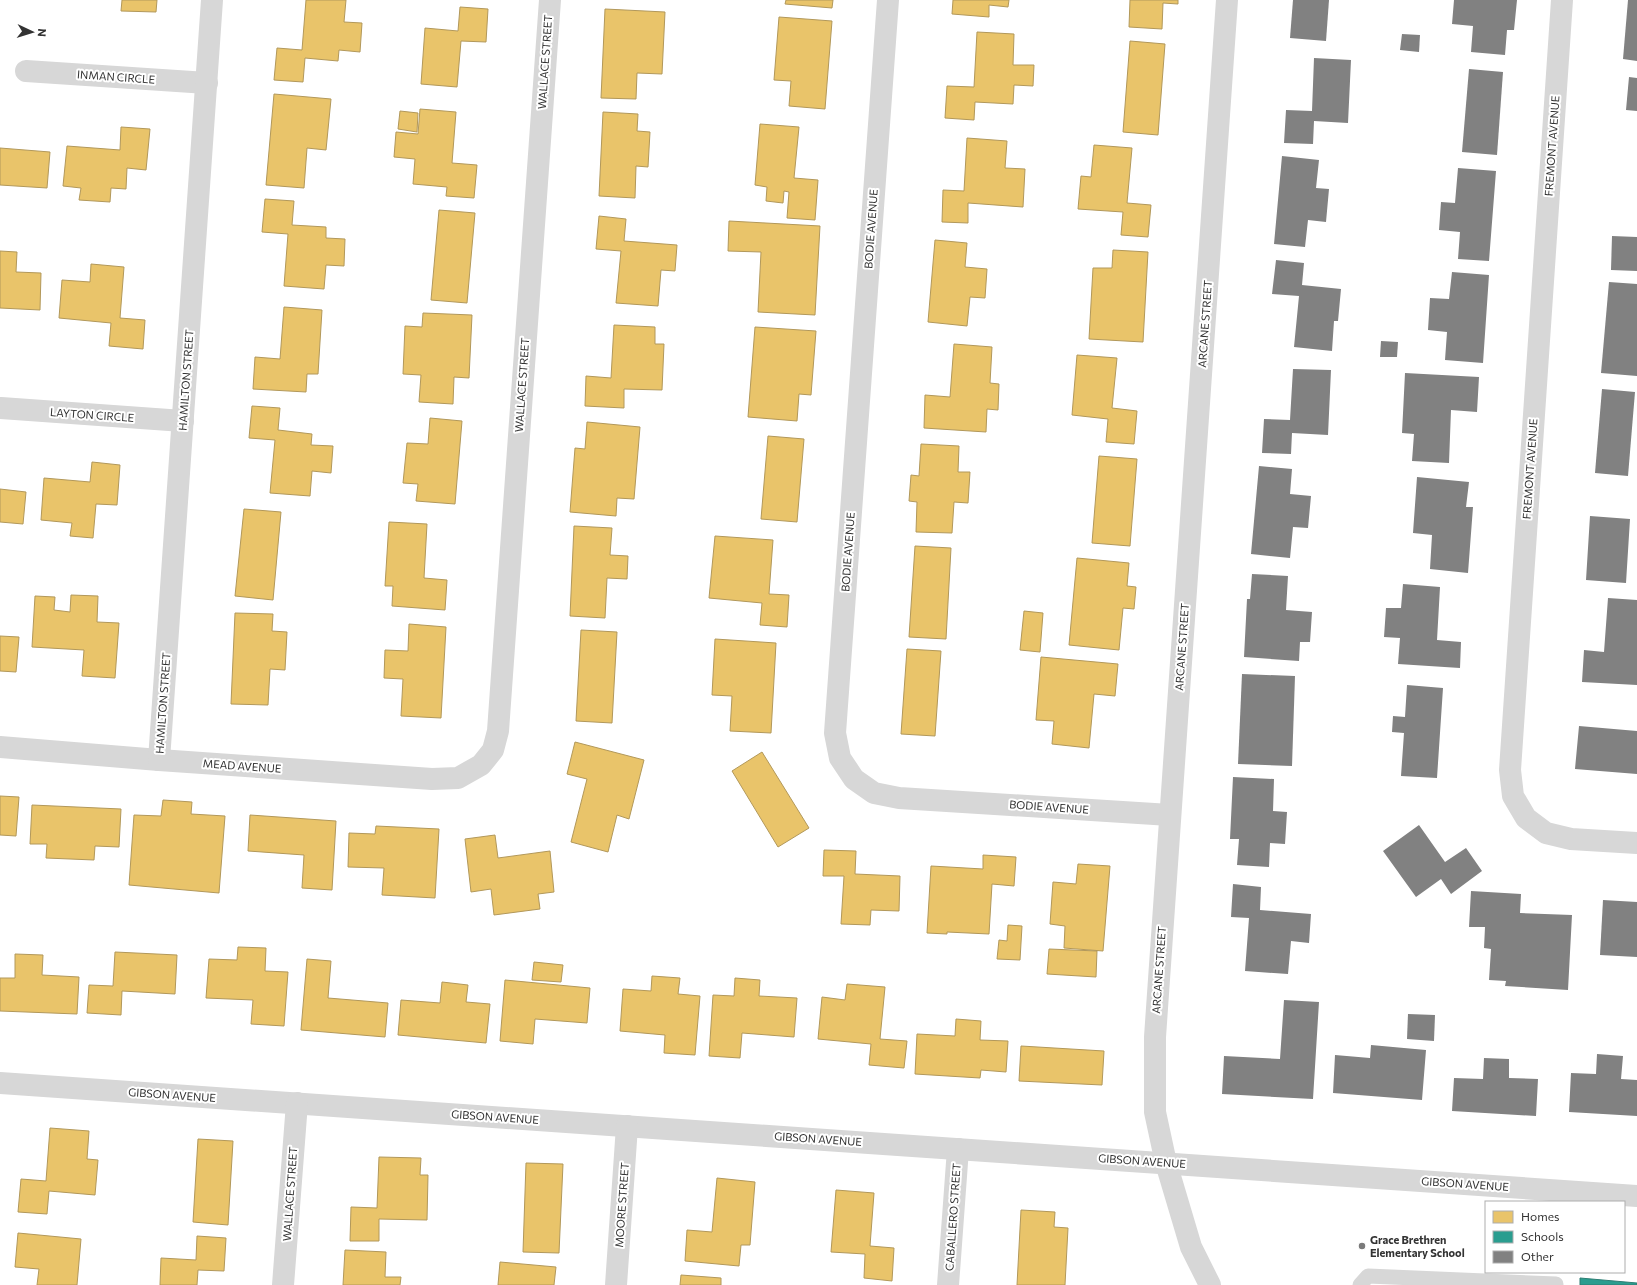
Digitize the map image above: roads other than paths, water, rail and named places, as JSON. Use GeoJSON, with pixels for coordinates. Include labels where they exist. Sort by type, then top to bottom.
{"type":"FeatureCollection","features":[{"type":"Feature","properties":{"kind":"street","name":"HAMILTON STREET"},"geometry":{"type":"LineString","coordinates":[[159,760],[212,0]]}},
{"type":"Feature","properties":{"kind":"street","name":"WALLACE STREET"},"geometry":{"type":"LineString","coordinates":[[482,766],[493,750],[498,730],[550,0]]}},
{"type":"Feature","properties":{"kind":"street","name":"BODIE AVENUE"},"geometry":{"type":"LineString","coordinates":[[888,0],[835,733],[840,758],[854,778],[874,792],[899,798],[1170,815]]}},
{"type":"Feature","properties":{"kind":"street","name":"ARCANE STREET"},"geometry":{"type":"LineString","coordinates":[[1210,1285],[1191,1247],[1166,1163],[1155,1112],[1155,1037],[1227,0]]}},
{"type":"Feature","properties":{"kind":"street","name":"FREMONT AVENUE"},"geometry":{"type":"LineString","coordinates":[[1562,0],[1510,770],[1513,796],[1526,818],[1546,833],[1571,839],[1637,843]]}},
{"type":"Feature","properties":{"kind":"street","name":"INMAN CIRCLE"},"geometry":{"type":"LineString","coordinates":[[26,70],[207,83]]}},
{"type":"Feature","properties":{"kind":"street","name":"LAYTON CIRCLE"},"geometry":{"type":"LineString","coordinates":[[1,408],[183,421]]}},
{"type":"Feature","properties":{"kind":"street","name":"MEAD AVENUE"},"geometry":{"type":"LineString","coordinates":[[0,747],[159,760],[432,779],[458,778],[482,766]]}},
{"type":"Feature","properties":{"kind":"street","name":"GIBSON AVENUE"},"geometry":{"type":"LineString","coordinates":[[0,1083],[1166,1163],[1563,1196],[1637,1196]]}},
{"type":"Feature","properties":{"kind":"street","name":"WALLACE STREET"},"geometry":{"type":"LineString","coordinates":[[283,1285],[297,1103]]}},
{"type":"Feature","properties":{"kind":"street","name":"MOORE STREET"},"geometry":{"type":"LineString","coordinates":[[616,1285],[627,1126]]}},
{"type":"Feature","properties":{"kind":"street","name":"CABALLERO STREET"},"geometry":{"type":"LineString","coordinates":[[948,1285],[958,1149]]}},
{"type":"Feature","properties":{"kind":"lane"},"geometry":{"type":"LineString","coordinates":[[1360,1285],[1368,1276],[1557,1280]]}},
{"type":"Feature","properties":{"kind":"place","name":"Grace Brethren Elementary School"},"geometry":{"type":"Point","coordinates":[1362,1246]}}]}
